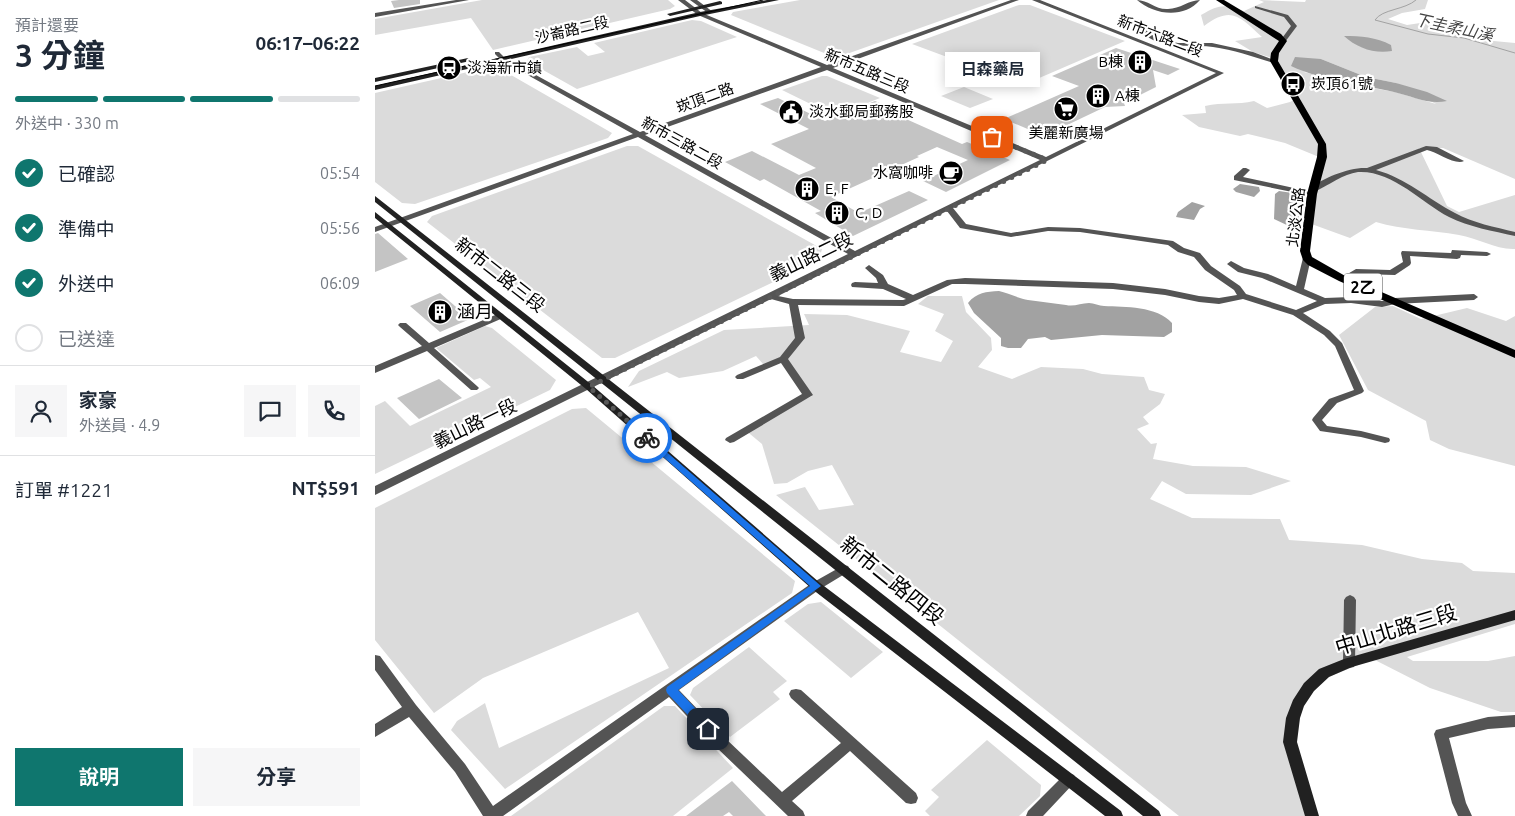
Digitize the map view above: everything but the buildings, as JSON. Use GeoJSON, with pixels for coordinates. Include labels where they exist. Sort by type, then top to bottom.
{"type":"FeatureCollection","features":[{"type":"Feature","properties":{"kind":"main road"},"geometry":{"type":"LineString","coordinates":[[1219,0],[1278,36],[1283,41],[1275,53],[1274,61]]}},
{"type":"Feature","properties":{"kind":"main road","name":"北淡公路"},"geometry":{"type":"LineString","coordinates":[[1274,61],[1322,144],[1322,157],[1312,192],[1305,251],[1307,258],[1312,263],[1343,279],[1515,354]]}},
{"type":"Feature","properties":{"kind":"street"},"geometry":{"type":"LineString","coordinates":[[375,15],[464,0]]}},
{"type":"Feature","properties":{"kind":"street","name":"新市五路三段"},"geometry":{"type":"LineString","coordinates":[[681,0],[692,9],[710,12],[836,64],[1050,158]]}},
{"type":"Feature","properties":{"kind":"street","name":"新市五路三段"},"geometry":{"type":"LineString","coordinates":[[693,0],[701,10],[827,67],[1050,158]]}},
{"type":"Feature","properties":{"kind":"street","name":"沙崙路二段"},"geometry":{"type":"LineString","coordinates":[[375,80],[500,56],[738,0]]}},
{"type":"Feature","properties":{"kind":"street"},"geometry":{"type":"LineString","coordinates":[[710,12],[776,0]]}},
{"type":"Feature","properties":{"kind":"street","name":"崁頂二路"},"geometry":{"type":"LineString","coordinates":[[375,230],[1016,0]]}},
{"type":"Feature","properties":{"kind":"street","name":"新市六路二段"},"geometry":{"type":"LineString","coordinates":[[1035,0],[1221,73]]}},
{"type":"Feature","properties":{"kind":"street"},"geometry":{"type":"LineString","coordinates":[[1139,0],[1152,8],[1168,13],[1181,10],[1196,2],[1196,0]]}},
{"type":"Feature","properties":{"kind":"street"},"geometry":{"type":"LineString","coordinates":[[1182,0],[1196,0]]}},
{"type":"Feature","properties":{"kind":"street"},"geometry":{"type":"LineString","coordinates":[[1257,8],[1286,16],[1294,26],[1283,41]]}},
{"type":"Feature","properties":{"kind":"street","name":"沙崙路二段"},"geometry":{"type":"LineString","coordinates":[[375,88],[692,9]]}},
{"type":"Feature","properties":{"kind":"street"},"geometry":{"type":"LineString","coordinates":[[1140,21],[1139,28],[1156,40],[1178,45],[1212,45],[1251,53],[1274,61]]}},
{"type":"Feature","properties":{"kind":"street","name":"新市三路二段"},"geometry":{"type":"LineString","coordinates":[[500,56],[855,254]]}},
{"type":"Feature","properties":{"kind":"street","name":"義山路二段"},"geometry":{"type":"LineString","coordinates":[[589,387],[1221,73]]}},
{"type":"Feature","properties":{"kind":"street"},"geometry":{"type":"LineString","coordinates":[[1246,170],[1237,178],[1312,192],[1357,170],[1369,170],[1426,148],[1434,149],[1460,161]]}},
{"type":"Feature","properties":{"kind":"street"},"geometry":{"type":"LineString","coordinates":[[1369,170],[1406,187],[1453,216],[1486,228],[1515,234]]}},
{"type":"Feature","properties":{"kind":"street","name":"新市二路三段"},"geometry":{"type":"LineString","coordinates":[[375,198],[605,378]]}},
{"type":"Feature","properties":{"kind":"street"},"geometry":{"type":"LineString","coordinates":[[949,208],[963,226],[1005,234],[1064,229],[1170,243],[1181,250],[1197,255],[1208,268],[1237,288],[1243,296]]}},
{"type":"Feature","properties":{"kind":"street","name":"新市二路三段"},"geometry":{"type":"LineString","coordinates":[[375,214],[589,387]]}},
{"type":"Feature","properties":{"kind":"street"},"geometry":{"type":"LineString","coordinates":[[1343,279],[1359,271],[1392,273],[1407,263],[1405,253],[1457,256],[1455,252],[1487,254]]}},
{"type":"Feature","properties":{"kind":"street"},"geometry":{"type":"LineString","coordinates":[[1299,290],[1307,258]]}},
{"type":"Feature","properties":{"kind":"street"},"geometry":{"type":"LineString","coordinates":[[1231,264],[1241,270],[1265,276],[1324,301]]}},
{"type":"Feature","properties":{"kind":"street"},"geometry":{"type":"LineString","coordinates":[[869,268],[880,277],[884,286]]}},
{"type":"Feature","properties":{"kind":"street"},"geometry":{"type":"LineString","coordinates":[[769,296],[793,302],[904,303],[950,282],[965,281],[1113,286],[1212,300],[1243,296],[1296,313],[1327,333],[1339,345],[1359,391],[1333,400],[1317,420],[1324,429],[1361,434],[1385,440]]}},
{"type":"Feature","properties":{"kind":"street"},"geometry":{"type":"LineString","coordinates":[[855,285],[884,286],[912,298]]}},
{"type":"Feature","properties":{"kind":"street"},"geometry":{"type":"LineString","coordinates":[[1296,313],[1324,301],[1351,300],[1381,304],[1395,301],[1474,297]]}},
{"type":"Feature","properties":{"kind":"street"},"geometry":{"type":"LineString","coordinates":[[740,377],[783,359],[800,338],[793,302]]}},
{"type":"Feature","properties":{"kind":"street"},"geometry":{"type":"LineString","coordinates":[[375,370],[500,316]]}},
{"type":"Feature","properties":{"kind":"street"},"geometry":{"type":"LineString","coordinates":[[403,324],[473,388]]}},
{"type":"Feature","properties":{"kind":"street"},"geometry":{"type":"LineString","coordinates":[[730,440],[808,395],[783,359]]}},
{"type":"Feature","properties":{"kind":"street","name":"新市二路四段"},"geometry":{"type":"LineString","coordinates":[[605,378],[1154,816]]}},
{"type":"Feature","properties":{"kind":"street"},"geometry":{"type":"LineString","coordinates":[[589,387],[816,586],[1116,816]]}},
{"type":"Feature","properties":{"kind":"street","name":"義山路一段"},"geometry":{"type":"LineString","coordinates":[[375,491],[589,387]]}},
{"type":"Feature","properties":{"kind":"street"},"geometry":{"type":"LineString","coordinates":[[375,660],[460,768],[491,816],[816,586],[844,569]]}},
{"type":"Feature","properties":{"kind":"street"},"geometry":{"type":"LineString","coordinates":[[1349,663],[1350,600]]}},
{"type":"Feature","properties":{"kind":"street","name":"中山北路三段"},"geometry":{"type":"LineString","coordinates":[[1312,816],[1290,742],[1293,718],[1298,704],[1324,673],[1349,663],[1515,615]]}},
{"type":"Feature","properties":{"kind":"street"},"geometry":{"type":"LineString","coordinates":[[671,690],[720,742],[799,816]]}},
{"type":"Feature","properties":{"kind":"street"},"geometry":{"type":"LineString","coordinates":[[796,694],[911,798]]}},
{"type":"Feature","properties":{"kind":"street"},"geometry":{"type":"LineString","coordinates":[[375,731],[411,708]]}},
{"type":"Feature","properties":{"kind":"street"},"geometry":{"type":"LineString","coordinates":[[1465,816],[1459,804],[1441,734],[1488,723],[1515,721]]}},
{"type":"Feature","properties":{"kind":"street"},"geometry":{"type":"LineString","coordinates":[[783,800],[850,743]]}},
{"type":"Feature","properties":{"kind":"street"},"geometry":{"type":"LineString","coordinates":[[1033,816],[1069,779]]}},
{"type":"Feature","properties":{"kind":"shaded area"},"geometry":{"type":"Polygon","coordinates":[[[482,0],[668,0],[675,6],[670,9],[493,50],[471,18],[375,35],[375,19],[482,0]]]}},
{"type":"Feature","properties":{"kind":"shaded area"},"geometry":{"type":"Polygon","coordinates":[[[800,0],[999,0],[834,57],[731,15],[733,12],[800,0]]]}},
{"type":"Feature","properties":{"kind":"shaded area"},"geometry":{"type":"Polygon","coordinates":[[[1259,0],[1305,2],[1306,0],[1428,0],[1425,9],[1402,13],[1388,19],[1407,25],[1427,22],[1483,40],[1515,43],[1515,179],[1443,148],[1419,148],[1447,206],[1459,212],[1515,195],[1515,249],[1501,248],[1459,235],[1396,227],[1376,222],[1350,238],[1306,222],[1319,157],[1285,143],[1248,134],[1240,136],[1199,127],[1182,115],[1206,113],[1205,106],[1254,101],[1267,108],[1298,98],[1287,82],[1278,60],[1253,52],[1235,41],[1262,37],[1248,24],[1235,16],[1229,15],[1222,16],[1204,26],[1201,15],[1218,7],[1227,6],[1244,11],[1264,2],[1259,0]],[[1321,59],[1304,72],[1395,92],[1436,104],[1396,83],[1366,77],[1321,59]]]}},
{"type":"Feature","properties":{"kind":"shaded area"},"geometry":{"type":"Polygon","coordinates":[[[1019,5],[1030,5],[1125,41],[1023,85],[912,44],[1019,5]]]}},
{"type":"Feature","properties":{"kind":"shaded area"},"geometry":{"type":"Polygon","coordinates":[[[692,20],[701,21],[737,37],[577,89],[527,61],[529,57],[577,47],[588,56],[605,52],[594,43],[692,20]]]}},
{"type":"Feature","properties":{"kind":"shaded area"},"geometry":{"type":"Polygon","coordinates":[[[1344,36],[1380,40],[1391,45],[1392,51],[1372,51],[1354,44],[1344,36]]]}},
{"type":"Feature","properties":{"kind":"shaded area"},"geometry":{"type":"Polygon","coordinates":[[[1295,57],[1321,59],[1366,77],[1427,92],[1447,101],[1427,101],[1316,75],[1291,66],[1295,57]]]}},
{"type":"Feature","properties":{"kind":"shaded area"},"geometry":{"type":"Polygon","coordinates":[[[490,67],[499,68],[612,133],[608,138],[415,204],[402,203],[375,182],[375,93],[490,67]]]}},
{"type":"Feature","properties":{"kind":"shaded area"},"geometry":{"type":"Polygon","coordinates":[[[827,76],[880,98],[835,116],[782,90],[827,76]]]}},
{"type":"Feature","properties":{"kind":"shaded area"},"geometry":{"type":"Polygon","coordinates":[[[964,87],[993,99],[970,108],[941,96],[964,87]]]}},
{"type":"Feature","properties":{"kind":"shaded area"},"geometry":{"type":"Polygon","coordinates":[[[627,146],[638,146],[822,249],[819,260],[615,358],[602,358],[427,222],[432,216],[627,146]]]}},
{"type":"Feature","properties":{"kind":"shaded area"},"geometry":{"type":"Polygon","coordinates":[[[1240,184],[1259,187],[1260,191],[1254,197],[1236,192],[1233,189],[1240,184]]]}},
{"type":"Feature","properties":{"kind":"shaded area"},"geometry":{"type":"Polygon","coordinates":[[[1279,191],[1299,194],[1305,199],[1301,227],[1291,227],[1274,219],[1275,194],[1279,191]]]}},
{"type":"Feature","properties":{"kind":"shaded area"},"geometry":{"type":"Polygon","coordinates":[[[1192,202],[1205,206],[1200,209],[1194,220],[1176,217],[1178,212],[1192,202]]]}},
{"type":"Feature","properties":{"kind":"shaded area"},"geometry":{"type":"Polygon","coordinates":[[[999,291],[1025,299],[1069,305],[1089,303],[1149,310],[1166,317],[1172,323],[1172,332],[1164,337],[1102,335],[1051,340],[1045,337],[1028,339],[1021,348],[1008,348],[1001,346],[1001,338],[974,313],[968,303],[978,295],[999,291]]]}},
{"type":"Feature","properties":{"kind":"shaded area"},"geometry":{"type":"Polygon","coordinates":[[[928,296],[962,296],[966,312],[991,338],[992,350],[978,367],[1012,379],[1041,367],[1083,369],[1102,374],[1144,377],[1149,390],[1165,394],[1160,404],[1143,417],[1149,424],[1137,429],[1151,444],[1157,443],[1153,459],[1193,466],[1246,467],[1291,481],[1251,495],[1186,494],[1162,481],[1150,499],[1192,518],[1280,519],[1289,540],[1362,545],[1422,559],[1462,563],[1473,571],[1515,573],[1515,624],[1407,657],[1413,661],[1488,661],[1515,656],[1515,712],[1501,712],[1430,688],[1373,659],[1321,680],[1296,711],[1292,743],[1312,816],[1179,816],[776,495],[805,487],[819,510],[854,505],[832,465],[808,471],[787,483],[774,484],[762,444],[744,429],[812,396],[786,361],[763,364],[756,356],[723,371],[679,378],[667,372],[628,387],[639,371],[724,330],[809,325],[804,314],[847,315],[910,331],[900,352],[941,362],[953,341],[935,331],[944,314],[918,304],[928,296]]]}},
{"type":"Feature","properties":{"kind":"shaded area"},"geometry":{"type":"Polygon","coordinates":[[[1393,306],[1421,319],[1467,308],[1506,321],[1515,316],[1515,466],[1449,449],[1430,440],[1426,421],[1368,390],[1339,335],[1375,307],[1393,306]]]}},
{"type":"Feature","properties":{"kind":"shaded area"},"geometry":{"type":"Polygon","coordinates":[[[485,326],[492,328],[556,380],[550,390],[375,474],[375,406],[385,401],[410,426],[491,387],[480,378],[474,380],[436,348],[485,326]]]}},
{"type":"Feature","properties":{"kind":"shaded area"},"geometry":{"type":"Polygon","coordinates":[[[586,408],[795,581],[792,593],[505,789],[451,730],[457,721],[485,703],[499,748],[669,668],[638,612],[483,678],[434,713],[375,640],[375,508],[572,409],[586,408]]]}},
{"type":"Feature","properties":{"kind":"shaded area"},"geometry":{"type":"Polygon","coordinates":[[[821,602],[883,652],[851,678],[784,621],[808,604],[821,602]]]}},
{"type":"Feature","properties":{"kind":"shaded area"},"geometry":{"type":"Polygon","coordinates":[[[749,647],[787,681],[773,692],[780,699],[730,737],[690,695],[693,688],[749,647]]]}},
{"type":"Feature","properties":{"kind":"shaded area"},"geometry":{"type":"Polygon","coordinates":[[[664,706],[675,706],[733,768],[673,816],[511,816],[664,706]]]}},
{"type":"Feature","properties":{"kind":"shaded area"},"geometry":{"type":"Polygon","coordinates":[[[987,740],[1041,785],[1040,796],[1019,816],[930,816],[925,811],[939,797],[931,790],[987,740]]]}},
{"type":"Feature","properties":{"kind":"waterway","name":"下圭柔山溪"},"geometry":{"type":"LineString","coordinates":[[1416,0],[1406,6],[1378,16],[1375,20],[1428,34],[1464,38],[1515,53]]}},
{"type":"Feature","properties":{"kind":"tram line"},"geometry":{"type":"LineString","coordinates":[[375,86],[763,0]]}},
{"type":"Feature","properties":{"kind":"way so far"},"geometry":{"type":"LineString","coordinates":[[647,438],[589,387],[769,296],[1047,160],[992,137]]}},
{"type":"Feature","properties":{"kind":"place","name":"B棟"},"geometry":{"type":"Point","coordinates":[1140,62]}},
{"type":"Feature","properties":{"kind":"place","name":"淡海新市鎮"},"geometry":{"type":"Point","coordinates":[449,68]}},
{"type":"Feature","properties":{"kind":"place","name":"崁頂61號"},"geometry":{"type":"Point","coordinates":[1293,84]}},
{"type":"Feature","properties":{"kind":"place","name":"A棟"},"geometry":{"type":"Point","coordinates":[1098,96]}},
{"type":"Feature","properties":{"kind":"place","name":"美麗新廣場"},"geometry":{"type":"Point","coordinates":[1066,109]}},
{"type":"Feature","properties":{"kind":"place","name":"淡水郵局郵務股"},"geometry":{"type":"Point","coordinates":[791,112]}},
{"type":"Feature","properties":{"kind":"place","name":"日森藥局"},"geometry":{"type":"Point","coordinates":[992,137]}},
{"type":"Feature","properties":{"kind":"place","name":"水窩咖啡"},"geometry":{"type":"Point","coordinates":[951,173]}},
{"type":"Feature","properties":{"kind":"place","name":"E, F"},"geometry":{"type":"Point","coordinates":[807,189]}},
{"type":"Feature","properties":{"kind":"place","name":"C, D"},"geometry":{"type":"Point","coordinates":[837,213]}},
{"type":"Feature","properties":{"kind":"place","name":"涵月"},"geometry":{"type":"Point","coordinates":[440,312]}},
{"type":"Feature","properties":{"kind":"route"},"geometry":{"type":"LineString","coordinates":[[647,438],[816,586],[671,690],[708,729]]}}]}
